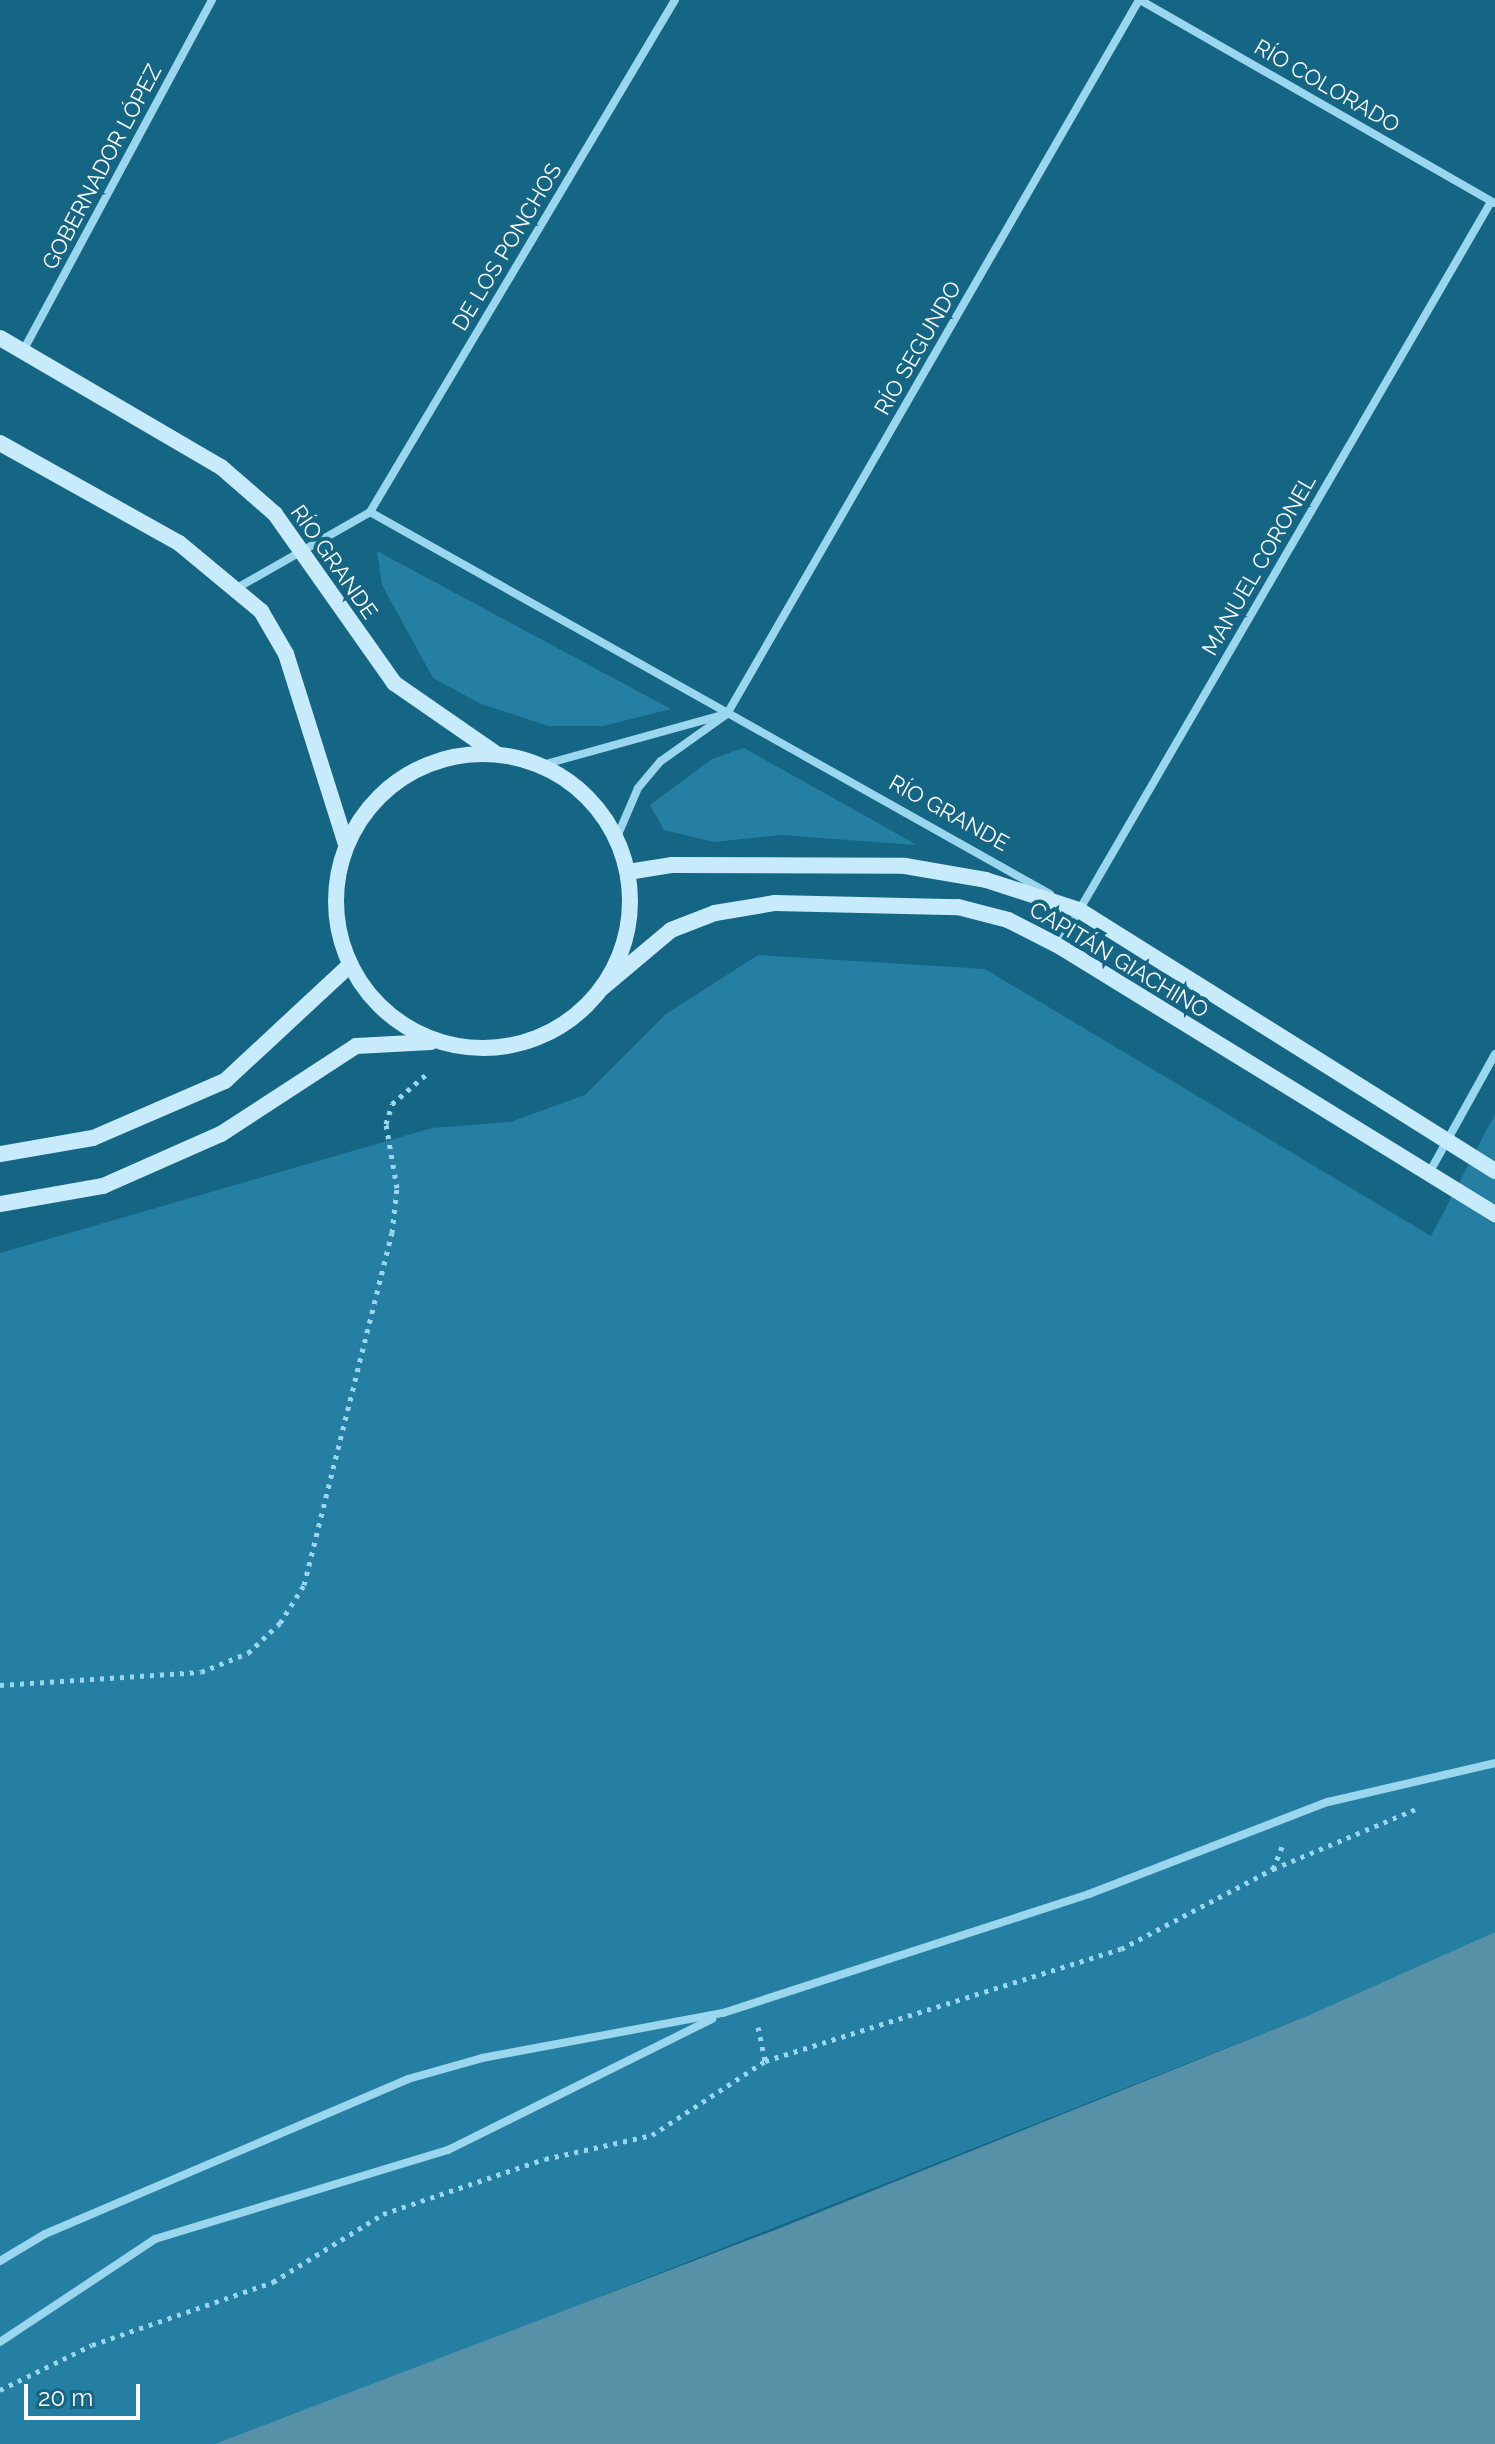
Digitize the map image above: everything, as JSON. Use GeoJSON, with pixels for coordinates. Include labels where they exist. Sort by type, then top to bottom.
{"type":"FeatureCollection","features":[{"type":"Feature","properties":{"kind":"main road","name":"RÍO GRANDE"},"geometry":{"type":"LineString","coordinates":[[0,338],[221,467],[275,514],[394,683],[495,753]]}},
{"type":"Feature","properties":{"kind":"main road"},"geometry":{"type":"LineString","coordinates":[[0,443],[179,543],[237,588],[286,654],[346,844]]}},
{"type":"Feature","properties":{"kind":"main road"},"geometry":{"type":"LineString","coordinates":[[436,1042],[371,998],[350,965],[336,912],[346,844],[370,804],[406,774],[449,756],[495,753],[542,765],[572,782],[617,837],[628,872],[630,913],[602,988]]}},
{"type":"Feature","properties":{"kind":"main road"},"geometry":{"type":"LineString","coordinates":[[628,872],[672,865],[905,866],[986,880],[1079,910]]}},
{"type":"Feature","properties":{"kind":"main road","name":"CAPITÁN GIACHINO"},"geometry":{"type":"LineString","coordinates":[[436,1042],[456,1047],[538,1039],[574,1018],[602,988],[671,930],[715,913],[775,903],[958,907],[1008,920],[1059,946],[1495,1214]]}},
{"type":"Feature","properties":{"kind":"main road","name":"RÍO GRANDE"},"geometry":{"type":"LineString","coordinates":[[1079,910],[1495,1171]]}},
{"type":"Feature","properties":{"kind":"main road"},"geometry":{"type":"LineString","coordinates":[[0,1154],[93,1138],[225,1081],[350,965]]}},
{"type":"Feature","properties":{"kind":"main road"},"geometry":{"type":"LineString","coordinates":[[0,1204],[103,1186],[221,1134],[324,1060],[356,1046],[436,1042]]}},
{"type":"Feature","properties":{"kind":"street","name":"GOBERNADOR LÓPEZ"},"geometry":{"type":"LineString","coordinates":[[23,351],[212,0]]}},
{"type":"Feature","properties":{"kind":"street","name":"DE LOS PONCHOS"},"geometry":{"type":"LineString","coordinates":[[370,512],[675,0]]}},
{"type":"Feature","properties":{"kind":"street","name":"RÍO COLORADO"},"geometry":{"type":"LineString","coordinates":[[1140,0],[1493,203]]}},
{"type":"Feature","properties":{"kind":"street","name":"RÍO SEGUNDO"},"geometry":{"type":"LineString","coordinates":[[727,714],[1140,0]]}},
{"type":"Feature","properties":{"kind":"street","name":"MANUEL CORONEL"},"geometry":{"type":"LineString","coordinates":[[1059,946],[1493,203]]}},
{"type":"Feature","properties":{"kind":"street"},"geometry":{"type":"LineString","coordinates":[[237,588],[370,512]]}},
{"type":"Feature","properties":{"kind":"street","name":"RÍO GRANDE"},"geometry":{"type":"LineString","coordinates":[[370,512],[1079,910]]}},
{"type":"Feature","properties":{"kind":"street"},"geometry":{"type":"LineString","coordinates":[[542,765],[610,752],[727,714]]}},
{"type":"Feature","properties":{"kind":"street"},"geometry":{"type":"LineString","coordinates":[[617,837],[638,788],[661,761],[727,714]]}},
{"type":"Feature","properties":{"kind":"street"},"geometry":{"type":"LineString","coordinates":[[1428,1175],[1495,1054]]}},
{"type":"Feature","properties":{"kind":"street"},"geometry":{"type":"LineString","coordinates":[[0,2261],[45,2234],[408,2079],[482,2058],[723,2013],[1089,1894],[1328,1802],[1495,1763]]}},
{"type":"Feature","properties":{"kind":"street"},"geometry":{"type":"LineString","coordinates":[[0,2342],[155,2239],[448,2150],[723,2013]]}},
{"type":"Feature","properties":{"kind":"path"},"geometry":{"type":"LineString","coordinates":[[0,1685],[201,1672],[248,1653],[280,1623],[304,1585],[392,1233],[397,1188],[385,1144],[389,1114],[456,1047]]}},
{"type":"Feature","properties":{"kind":"path"},"geometry":{"type":"LineString","coordinates":[[0,2390],[92,2345],[273,2282],[383,2214],[545,2159],[652,2135],[765,2061],[1121,1949],[1273,1869],[1426,1804]]}},
{"type":"Feature","properties":{"kind":"path"},"geometry":{"type":"LineString","coordinates":[[753,2004],[765,2061]]}},
{"type":"Feature","properties":{"kind":"shaded area"},"geometry":{"type":"Polygon","coordinates":[[[377,551],[671,709],[603,726],[548,726],[481,704],[433,678],[382,585],[377,551]]]}},
{"type":"Feature","properties":{"kind":"shaded area"},"geometry":{"type":"Polygon","coordinates":[[[744,748],[917,845],[780,835],[714,842],[664,830],[650,805],[712,759],[744,748]]]}},
{"type":"Feature","properties":{"kind":"shaded area"},"geometry":{"type":"Polygon","coordinates":[[[758,955],[985,969],[1431,1236],[1495,1114],[1495,1932],[1307,2016],[292,2419],[215,2444],[0,2444],[0,1253],[432,1128],[510,1122],[585,1095],[666,1014],[758,955]]]}},
{"type":"Feature","properties":{"kind":"shaded area"},"geometry":{"type":"Polygon","coordinates":[[[1495,1932],[1495,2444],[215,2444],[780,2228],[1307,2016],[1495,1932]]]}}]}
